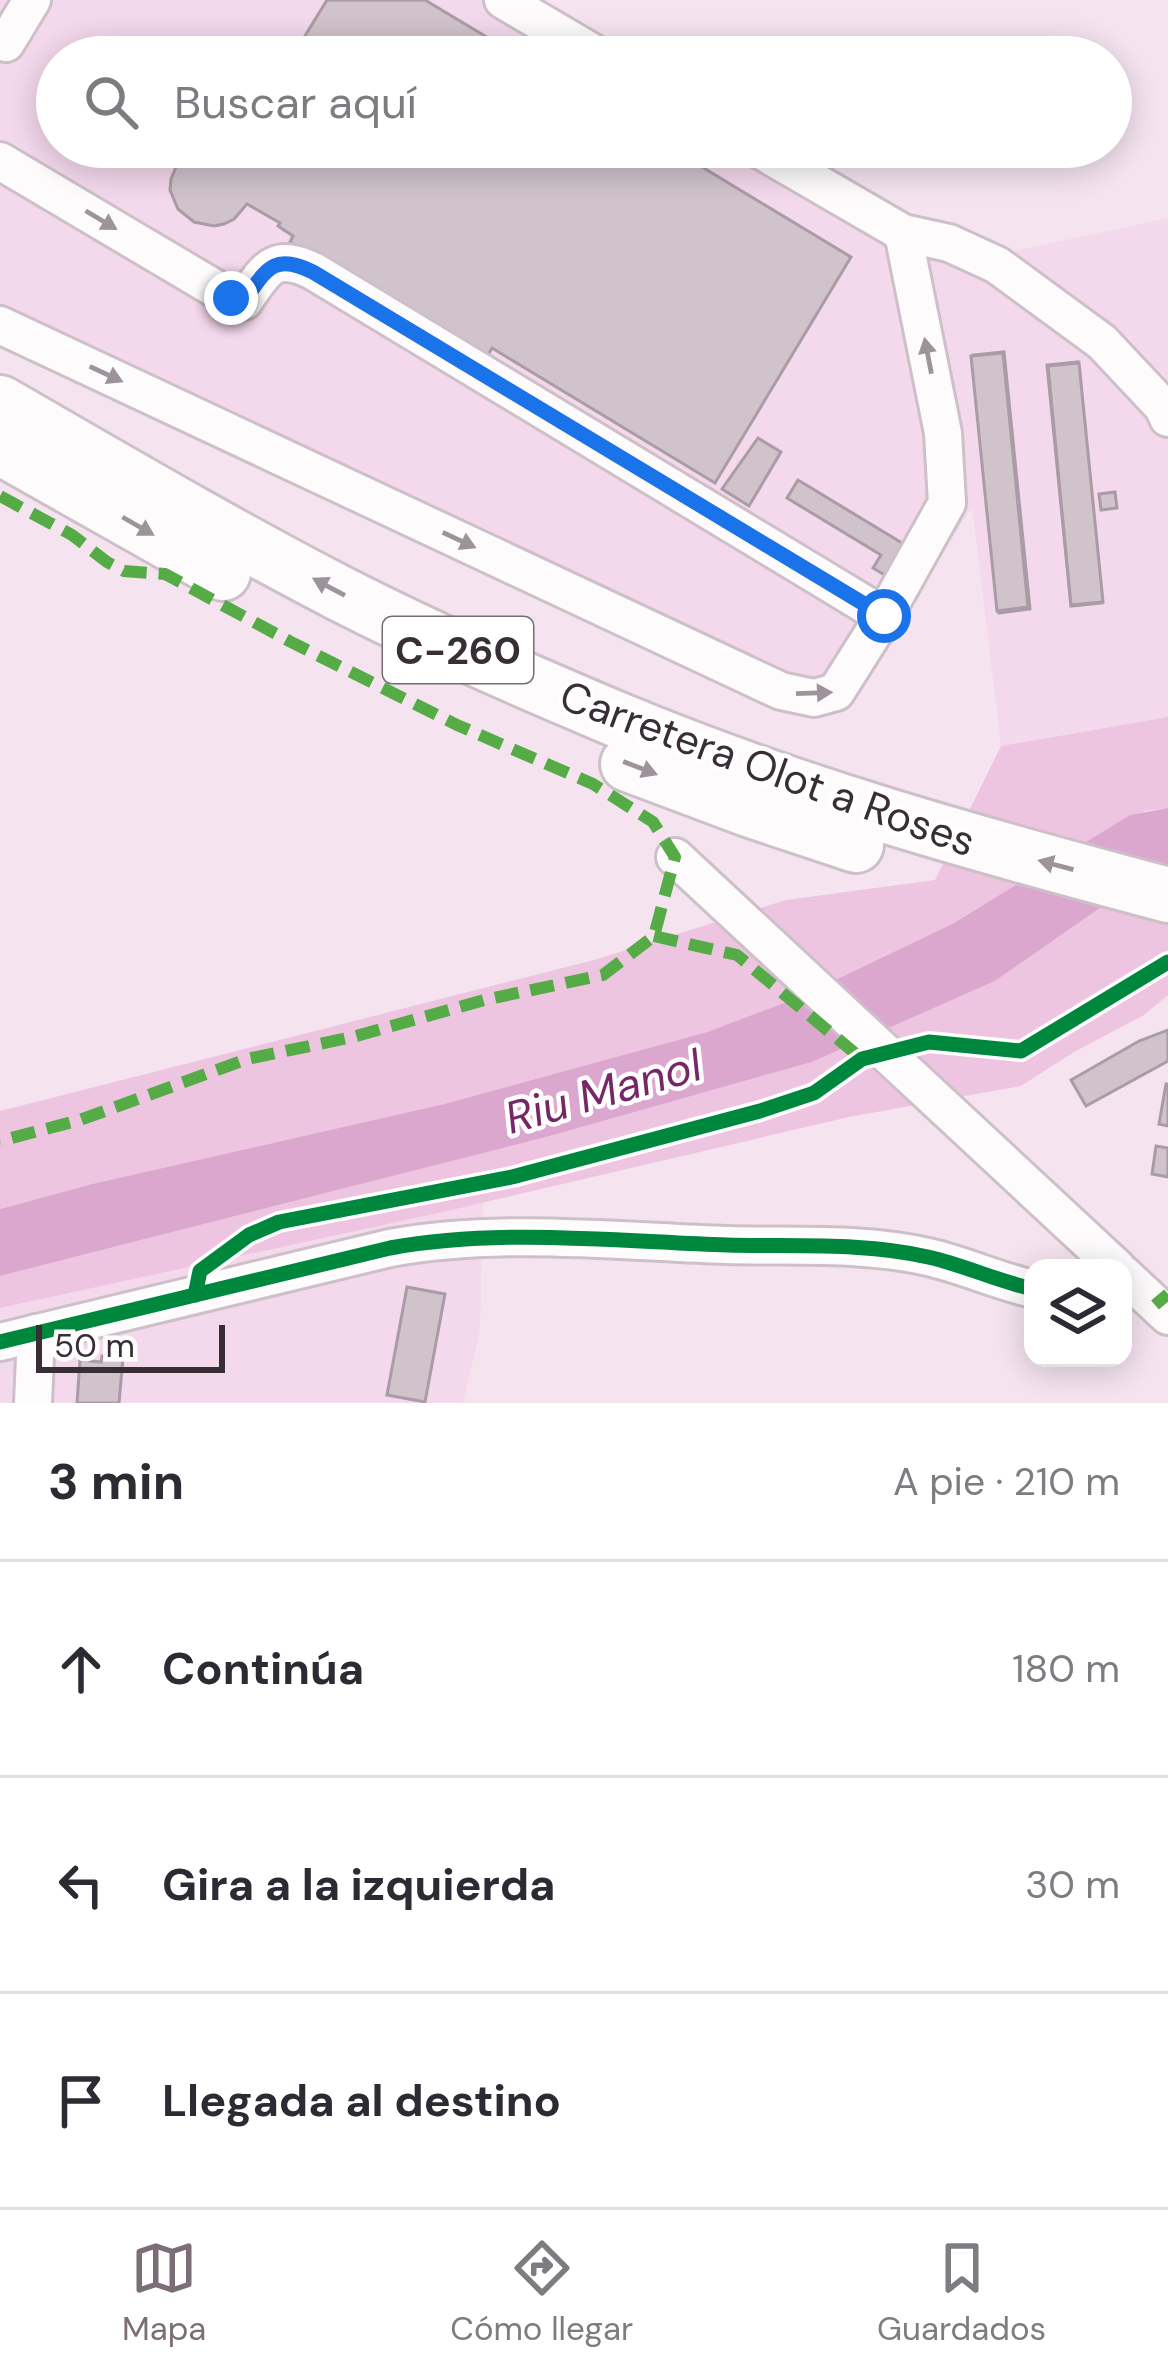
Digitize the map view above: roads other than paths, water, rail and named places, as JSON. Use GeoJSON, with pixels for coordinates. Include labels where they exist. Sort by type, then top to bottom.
{"type":"FeatureCollection","features":[{"type":"Feature","properties":{"kind":"highway","name":"Carretera Olot a Roses"},"geometry":{"type":"LineString","coordinates":[[0,403],[302,573],[478,659],[936,852],[1168,934]]}},
{"type":"Feature","properties":{"kind":"highway","name":"Carretera Olot a Roses"},"geometry":{"type":"LineString","coordinates":[[0,447],[325,627],[611,758],[748,809],[936,852],[1168,896]]}},
{"type":"Feature","properties":{"kind":"street"},"geometry":{"type":"LineString","coordinates":[[502,0],[565,36]]}},
{"type":"Feature","properties":{"kind":"street"},"geometry":{"type":"LineString","coordinates":[[2,45],[24,3]]}},
{"type":"Feature","properties":{"kind":"street"},"geometry":{"type":"LineString","coordinates":[[0,161],[231,298],[244,301],[265,271],[279,262],[313,272],[884,616]]}},
{"type":"Feature","properties":{"kind":"street"},"geometry":{"type":"LineString","coordinates":[[791,168],[903,233],[950,243],[997,266],[1102,342],[1168,418]]}},
{"type":"Feature","properties":{"kind":"street"},"geometry":{"type":"LineString","coordinates":[[0,325],[781,691],[814,698],[836,692],[946,503],[943,433],[903,233]]}},
{"type":"Feature","properties":{"kind":"street"},"geometry":{"type":"LineString","coordinates":[[675,857],[1106,1259]]}},
{"type":"Feature","properties":{"kind":"street"},"geometry":{"type":"LineString","coordinates":[[0,1342],[436,1240],[502,1237],[878,1250],[929,1257],[1024,1286]]}},
{"type":"Feature","properties":{"kind":"street"},"geometry":{"type":"LineString","coordinates":[[1132,1283],[1168,1316]]}},
{"type":"Feature","properties":{"kind":"street"},"geometry":{"type":"LineString","coordinates":[[33,1403],[36,1334]]}},
{"type":"Feature","properties":{"kind":"water","name":"Riu Manol"},"geometry":{"type":"Polygon","coordinates":[[[1168,808],[1168,869],[1143,878],[995,981],[812,1062],[550,1136],[0,1276],[0,1209],[444,1104],[707,1032],[802,996],[954,923],[1130,815],[1168,808]]]}}]}
